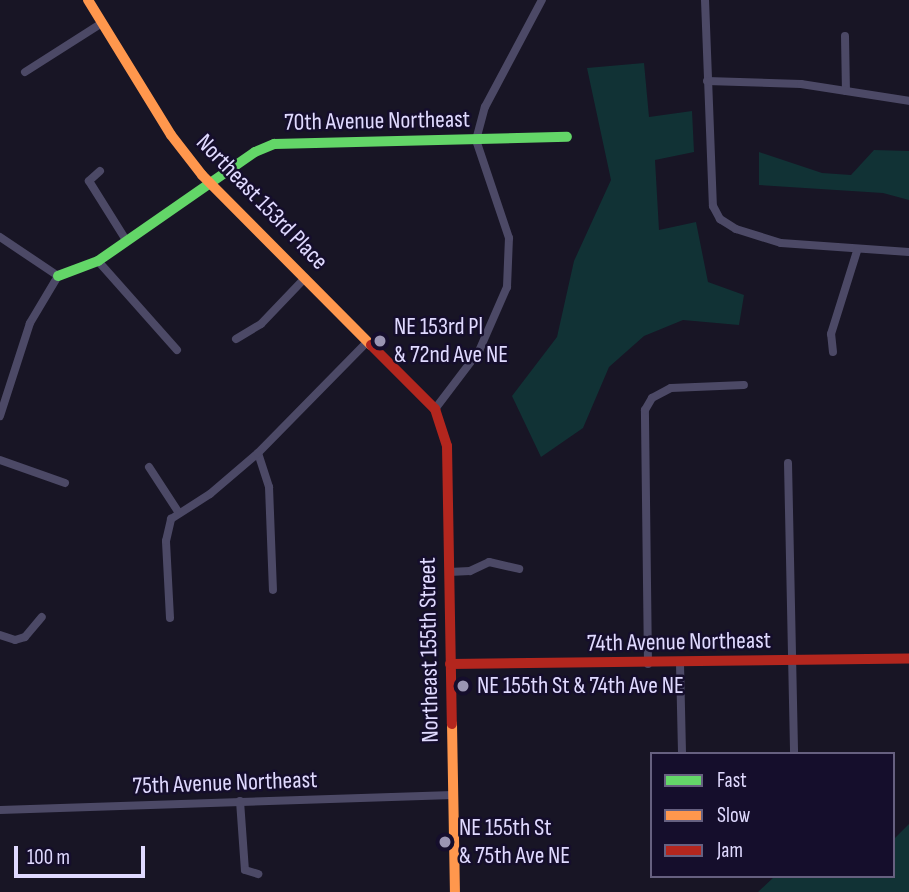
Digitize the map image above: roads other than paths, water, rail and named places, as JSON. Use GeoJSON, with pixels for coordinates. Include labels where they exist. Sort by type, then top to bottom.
{"type":"FeatureCollection","features":[{"type":"Feature","properties":{"kind":"street","name":"Northeast 153rd Place"},"geometry":{"type":"LineString","coordinates":[[88,0],[171,135],[210,183],[435,409]]}},
{"type":"Feature","properties":{"kind":"street"},"geometry":{"type":"LineString","coordinates":[[435,409],[479,351],[507,287],[511,262],[509,238],[476,140],[485,107],[542,0]]}},
{"type":"Feature","properties":{"kind":"street"},"geometry":{"type":"LineString","coordinates":[[705,0],[713,206],[720,219],[736,229],[781,243],[857,251],[909,252]]}},
{"type":"Feature","properties":{"kind":"street"},"geometry":{"type":"LineString","coordinates":[[25,72],[102,23]]}},
{"type":"Feature","properties":{"kind":"street"},"geometry":{"type":"LineString","coordinates":[[845,36],[846,91]]}},
{"type":"Feature","properties":{"kind":"street"},"geometry":{"type":"LineString","coordinates":[[707,81],[801,84],[909,101]]}},
{"type":"Feature","properties":{"kind":"street","name":"70th Avenue Northeast"},"geometry":{"type":"LineString","coordinates":[[58,276],[98,261],[255,152],[286,142],[567,137]]}},
{"type":"Feature","properties":{"kind":"street"},"geometry":{"type":"LineString","coordinates":[[100,171],[89,181],[126,240]]}},
{"type":"Feature","properties":{"kind":"street"},"geometry":{"type":"LineString","coordinates":[[0,237],[58,276],[30,324],[0,416]]}},
{"type":"Feature","properties":{"kind":"street"},"geometry":{"type":"LineString","coordinates":[[833,352],[831,334],[857,251]]}},
{"type":"Feature","properties":{"kind":"street"},"geometry":{"type":"LineString","coordinates":[[98,261],[177,350]]}},
{"type":"Feature","properties":{"kind":"street"},"geometry":{"type":"LineString","coordinates":[[236,339],[261,324],[305,278]]}},
{"type":"Feature","properties":{"kind":"street"},"geometry":{"type":"LineString","coordinates":[[170,618],[166,541],[175,516],[210,494],[258,453],[368,341]]}},
{"type":"Feature","properties":{"kind":"street"},"geometry":{"type":"LineString","coordinates":[[648,664],[645,410],[652,398],[671,388],[744,386]]}},
{"type":"Feature","properties":{"kind":"street","name":"Northeast 155th Street"},"geometry":{"type":"LineString","coordinates":[[435,409],[447,446],[455,892]]}},
{"type":"Feature","properties":{"kind":"street"},"geometry":{"type":"LineString","coordinates":[[258,453],[269,487],[273,590]]}},
{"type":"Feature","properties":{"kind":"street"},"geometry":{"type":"LineString","coordinates":[[0,460],[65,483]]}},
{"type":"Feature","properties":{"kind":"street"},"geometry":{"type":"LineString","coordinates":[[788,463],[794,752]]}},
{"type":"Feature","properties":{"kind":"street"},"geometry":{"type":"LineString","coordinates":[[149,467],[175,516]]}},
{"type":"Feature","properties":{"kind":"street"},"geometry":{"type":"LineString","coordinates":[[449,572],[470,571],[489,562],[519,569]]}},
{"type":"Feature","properties":{"kind":"street"},"geometry":{"type":"LineString","coordinates":[[0,635],[15,640],[25,637],[42,617]]}},
{"type":"Feature","properties":{"kind":"street","name":"74th Avenue Northeast"},"geometry":{"type":"LineString","coordinates":[[450,664],[680,664],[909,658]]}},
{"type":"Feature","properties":{"kind":"street"},"geometry":{"type":"LineString","coordinates":[[680,664],[682,752]]}},
{"type":"Feature","properties":{"kind":"street","name":"75th Avenue Northeast"},"geometry":{"type":"LineString","coordinates":[[0,810],[453,795]]}},
{"type":"Feature","properties":{"kind":"street"},"geometry":{"type":"LineString","coordinates":[[240,801],[245,870],[258,874]]}},
{"type":"Feature","properties":{"kind":"place","name":"NE 153rd Pl & 72nd Ave NE"},"geometry":{"type":"Point","coordinates":[380,341]}},
{"type":"Feature","properties":{"kind":"place","name":"NE 155th St & 74th Ave NE"},"geometry":{"type":"Point","coordinates":[463,686]}},
{"type":"Feature","properties":{"kind":"place","name":"NE 155th St & 75th Ave NE"},"geometry":{"type":"Point","coordinates":[445,842]}}]}
